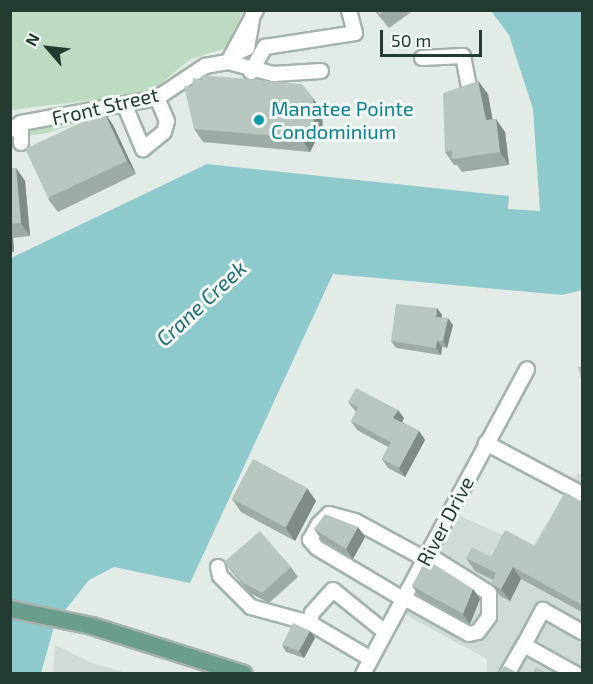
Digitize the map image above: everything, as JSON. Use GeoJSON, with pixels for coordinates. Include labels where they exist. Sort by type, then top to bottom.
{"type":"FeatureCollection","features":[{"type":"Feature","properties":{"kind":"main road"},"geometry":{"type":"LineString","coordinates":[[10,609],[92,626],[244,674]]}},
{"type":"Feature","properties":{"kind":"street"},"geometry":{"type":"LineString","coordinates":[[251,72],[265,47],[355,33],[349,10]]}},
{"type":"Feature","properties":{"kind":"street"},"geometry":{"type":"LineString","coordinates":[[255,13],[230,59],[251,72],[321,71]]}},
{"type":"Feature","properties":{"kind":"street"},"geometry":{"type":"LineString","coordinates":[[422,58],[463,56],[469,87]]}},
{"type":"Feature","properties":{"kind":"street","name":"Front Street"},"geometry":{"type":"LineString","coordinates":[[14,124],[125,106],[157,98],[187,73],[230,59]]}},
{"type":"Feature","properties":{"kind":"street"},"geometry":{"type":"LineString","coordinates":[[125,106],[143,149],[164,132],[167,121],[157,98]]}},
{"type":"Feature","properties":{"kind":"street"},"geometry":{"type":"LineString","coordinates":[[14,124],[21,143]]}},
{"type":"Feature","properties":{"kind":"street","name":"River Drive"},"geometry":{"type":"LineString","coordinates":[[363,674],[527,369]]}},
{"type":"Feature","properties":{"kind":"street"},"geometry":{"type":"LineString","coordinates":[[486,443],[582,494]]}},
{"type":"Feature","properties":{"kind":"street"},"geometry":{"type":"LineString","coordinates":[[329,514],[355,521],[426,556],[489,593],[489,617],[478,632],[469,634],[403,598],[317,548],[310,540],[319,524],[329,514]]}},
{"type":"Feature","properties":{"kind":"street"},"geometry":{"type":"LineString","coordinates":[[218,567],[220,576],[251,607],[310,623],[371,659]]}},
{"type":"Feature","properties":{"kind":"street"},"geometry":{"type":"LineString","coordinates":[[310,623],[321,599],[333,590],[385,632]]}},
{"type":"Feature","properties":{"kind":"street"},"geometry":{"type":"LineString","coordinates":[[507,674],[543,610],[582,632]]}},
{"type":"Feature","properties":{"kind":"street"},"geometry":{"type":"LineString","coordinates":[[524,645],[576,674]]}},
{"type":"Feature","properties":{"kind":"shaded area"},"geometry":{"type":"Polygon","coordinates":[[[578,473],[582,475],[582,673],[487,673],[487,659],[402,613],[370,673],[356,674],[447,510],[531,548],[578,473]]]}},
{"type":"Feature","properties":{"kind":"shaded area"},"geometry":{"type":"Polygon","coordinates":[[[55,645],[89,662],[126,673],[53,673],[55,645]]]}},
{"type":"Feature","properties":{"kind":"green space"},"geometry":{"type":"Polygon","coordinates":[[[10,11],[243,11],[226,48],[191,59],[149,93],[11,110],[10,11]]]}},
{"type":"Feature","properties":{"kind":"green space"},"geometry":{"type":"Polygon","coordinates":[[[204,61],[205,83],[47,133],[11,138],[10,117],[151,99],[204,61]]]}},
{"type":"Feature","properties":{"kind":"water","name":"Crane Creek"},"geometry":{"type":"Polygon","coordinates":[[[491,11],[582,11],[582,290],[562,295],[333,274],[190,583],[114,567],[89,580],[55,623],[41,673],[11,674],[11,258],[207,164],[509,196],[508,209],[540,211],[533,109],[509,35],[491,11]]]}},
{"type":"Feature","properties":{"kind":"building"},"geometry":{"type":"Polygon","coordinates":[[[376,10],[386,10],[380,15],[376,10]]]}},
{"type":"Feature","properties":{"kind":"building","name":"Manatee Pointe Condominium"},"geometry":{"type":"Polygon","coordinates":[[[202,75],[302,84],[313,98],[314,126],[307,126],[301,138],[194,129],[184,86],[192,87],[193,78],[202,80],[202,75]]]}},
{"type":"Feature","properties":{"kind":"building"},"geometry":{"type":"Polygon","coordinates":[[[478,81],[486,120],[496,119],[500,152],[452,159],[452,151],[445,152],[443,93],[478,81]]]}},
{"type":"Feature","properties":{"kind":"building"},"geometry":{"type":"Polygon","coordinates":[[[104,112],[127,161],[48,198],[25,149],[104,112]]]}},
{"type":"Feature","properties":{"kind":"building"},"geometry":{"type":"Polygon","coordinates":[[[16,168],[21,223],[10,224],[10,169],[16,168]]]}},
{"type":"Feature","properties":{"kind":"building"},"geometry":{"type":"Polygon","coordinates":[[[396,304],[437,308],[436,317],[448,318],[443,341],[437,341],[436,348],[391,341],[396,304]]]}},
{"type":"Feature","properties":{"kind":"building"},"geometry":{"type":"Polygon","coordinates":[[[582,366],[582,382],[578,367],[582,366]]]}},
{"type":"Feature","properties":{"kind":"building"},"geometry":{"type":"Polygon","coordinates":[[[356,388],[398,410],[393,418],[419,431],[399,468],[382,459],[391,442],[351,421],[358,407],[348,402],[356,388]]]}},
{"type":"Feature","properties":{"kind":"building"},"geometry":{"type":"Polygon","coordinates":[[[253,459],[307,488],[286,527],[232,499],[253,459]]]}},
{"type":"Feature","properties":{"kind":"building"},"geometry":{"type":"Polygon","coordinates":[[[565,492],[582,502],[582,605],[513,567],[501,589],[491,584],[496,573],[466,558],[472,547],[491,557],[505,530],[535,546],[565,492]]]}},
{"type":"Feature","properties":{"kind":"building"},"geometry":{"type":"Polygon","coordinates":[[[325,514],[358,527],[346,549],[314,529],[325,514]]]}},
{"type":"Feature","properties":{"kind":"building"},"geometry":{"type":"Polygon","coordinates":[[[260,531],[291,567],[262,593],[243,583],[224,562],[260,531]]]}},
{"type":"Feature","properties":{"kind":"building"},"geometry":{"type":"Polygon","coordinates":[[[426,559],[473,589],[463,614],[412,586],[426,559]]]}},
{"type":"Feature","properties":{"kind":"building"},"geometry":{"type":"Polygon","coordinates":[[[293,623],[310,631],[299,651],[282,645],[293,623]]]}},
{"type":"Feature","properties":{"kind":"building"},"geometry":{"type":"Polygon","coordinates":[[[505,666],[519,674],[498,674],[505,666]]]}},
{"type":"Feature","properties":{"kind":"building"},"geometry":{"type":"Polygon","coordinates":[[[536,667],[548,674],[533,674],[536,667]]]}},
{"type":"Feature","properties":{"kind":"place","name":"Manatee Pointe Condominium"},"geometry":{"type":"Point","coordinates":[259,120]}}]}
